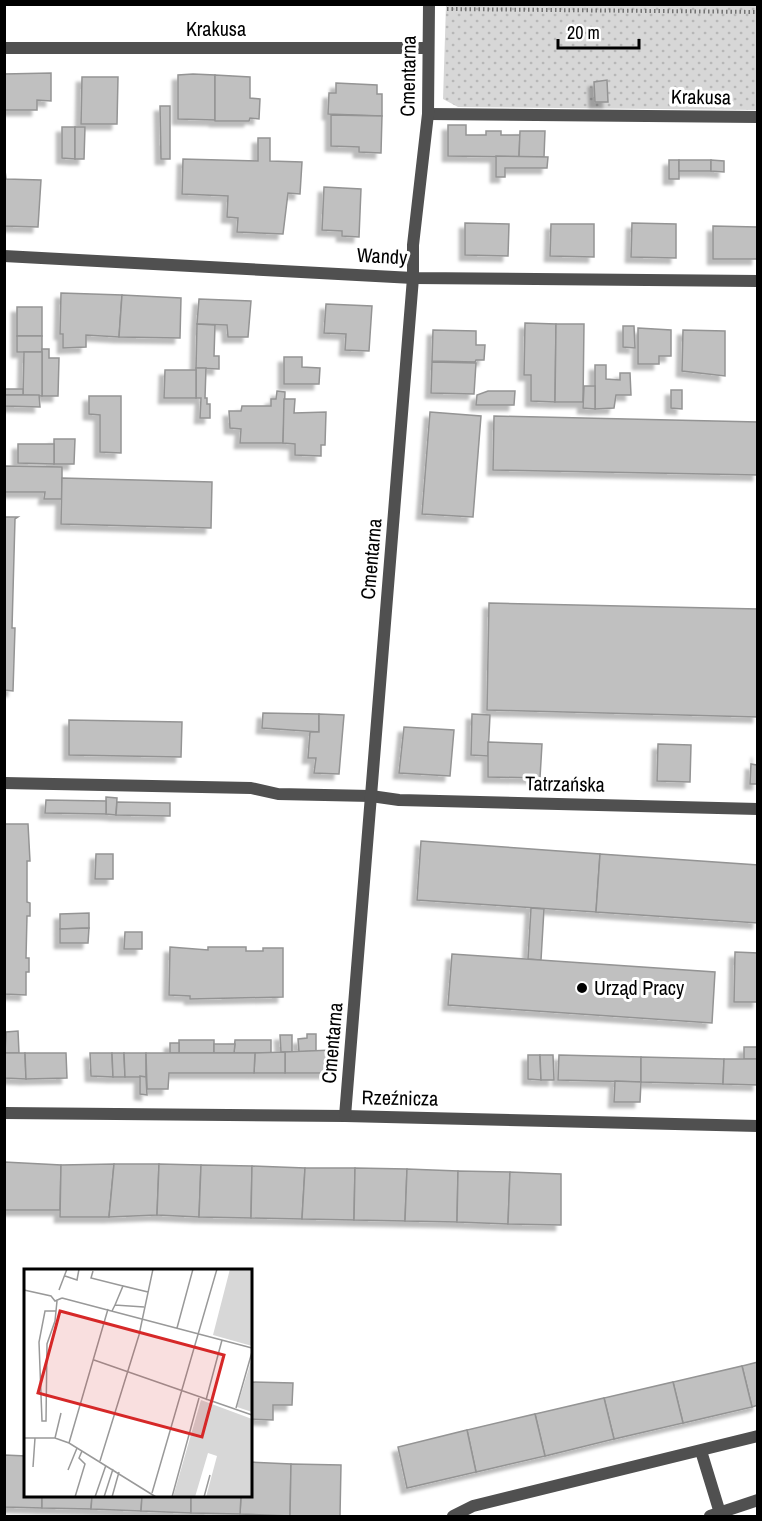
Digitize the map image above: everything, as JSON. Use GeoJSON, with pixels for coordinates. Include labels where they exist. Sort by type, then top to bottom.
{"type":"FeatureCollection","features":[{"type":"Feature","properties":{"kind":"street","name":"Cmentarna"},"geometry":{"type":"LineString","coordinates":[[345,1116],[413,278],[413,245],[428,114],[429,4]]}},
{"type":"Feature","properties":{"kind":"street","name":"Krakusa"},"geometry":{"type":"LineString","coordinates":[[4,48],[428,48]]}},
{"type":"Feature","properties":{"kind":"street","name":"Krakusa"},"geometry":{"type":"LineString","coordinates":[[428,114],[758,117]]}},
{"type":"Feature","properties":{"kind":"street","name":"Wandy"},"geometry":{"type":"LineString","coordinates":[[4,256],[413,278],[758,281]]}},
{"type":"Feature","properties":{"kind":"street","name":"Tatrzańska"},"geometry":{"type":"LineString","coordinates":[[4,783],[251,788],[278,794],[371,796],[399,800],[758,809]]}},
{"type":"Feature","properties":{"kind":"street","name":"Rzeźnicza"},"geometry":{"type":"LineString","coordinates":[[4,1113],[345,1116],[758,1126]]}},
{"type":"Feature","properties":{"kind":"street"},"geometry":{"type":"LineString","coordinates":[[453,1516],[473,1506],[758,1436]]}},
{"type":"Feature","properties":{"kind":"street"},"geometry":{"type":"LineString","coordinates":[[701,1451],[715,1515],[758,1500]]}},
{"type":"Feature","properties":{"kind":"path"},"geometry":{"type":"LineString","coordinates":[[446,9],[758,12]]}},
{"type":"Feature","properties":{"kind":"shaded area"},"geometry":{"type":"Polygon","coordinates":[[[446,5],[757,5],[757,110],[458,107],[443,99],[446,5]]]}},
{"type":"Feature","properties":{"kind":"building"},"geometry":{"type":"Polygon","coordinates":[[[51,73],[51,101],[37,100],[37,110],[4,110],[4,74],[51,73]]]}},
{"type":"Feature","properties":{"kind":"building"},"geometry":{"type":"Polygon","coordinates":[[[178,75],[215,75],[215,120],[178,119],[178,75]]]}},
{"type":"Feature","properties":{"kind":"building"},"geometry":{"type":"Polygon","coordinates":[[[215,75],[250,77],[250,98],[260,99],[259,119],[215,121],[215,75]]]}},
{"type":"Feature","properties":{"kind":"building"},"geometry":{"type":"Polygon","coordinates":[[[82,77],[118,77],[117,124],[81,124],[82,77]]]}},
{"type":"Feature","properties":{"kind":"building"},"geometry":{"type":"Polygon","coordinates":[[[607,80],[608,102],[595,102],[594,82],[607,80]]]}},
{"type":"Feature","properties":{"kind":"building"},"geometry":{"type":"Polygon","coordinates":[[[336,83],[377,85],[377,94],[382,94],[382,116],[328,114],[329,93],[336,93],[336,83]]]}},
{"type":"Feature","properties":{"kind":"building"},"geometry":{"type":"Polygon","coordinates":[[[160,106],[170,106],[170,159],[161,159],[160,106]]]}},
{"type":"Feature","properties":{"kind":"building"},"geometry":{"type":"Polygon","coordinates":[[[331,115],[382,116],[381,153],[359,152],[359,147],[331,146],[331,115]]]}},
{"type":"Feature","properties":{"kind":"building"},"geometry":{"type":"Polygon","coordinates":[[[448,125],[466,125],[466,135],[486,135],[486,131],[501,131],[501,135],[520,135],[519,157],[448,156],[448,125]]]}},
{"type":"Feature","properties":{"kind":"building"},"geometry":{"type":"Polygon","coordinates":[[[62,127],[75,127],[75,159],[62,158],[62,127]]]}},
{"type":"Feature","properties":{"kind":"building"},"geometry":{"type":"Polygon","coordinates":[[[75,127],[85,127],[84,159],[75,159],[75,127]]]}},
{"type":"Feature","properties":{"kind":"building"},"geometry":{"type":"Polygon","coordinates":[[[520,131],[545,131],[544,157],[519,157],[520,131]]]}},
{"type":"Feature","properties":{"kind":"building"},"geometry":{"type":"Polygon","coordinates":[[[258,138],[270,138],[270,161],[302,162],[300,194],[288,193],[283,234],[237,232],[238,218],[227,217],[228,196],[182,194],[183,159],[258,161],[258,138]]]}},
{"type":"Feature","properties":{"kind":"building"},"geometry":{"type":"Polygon","coordinates":[[[496,156],[548,157],[547,168],[505,168],[505,177],[496,177],[496,156]]]}},
{"type":"Feature","properties":{"kind":"building"},"geometry":{"type":"Polygon","coordinates":[[[669,160],[679,160],[679,179],[669,179],[669,160]]]}},
{"type":"Feature","properties":{"kind":"building"},"geometry":{"type":"Polygon","coordinates":[[[679,160],[711,160],[711,171],[679,171],[679,160]]]}},
{"type":"Feature","properties":{"kind":"building"},"geometry":{"type":"Polygon","coordinates":[[[711,160],[724,161],[724,172],[711,171],[711,160]]]}},
{"type":"Feature","properties":{"kind":"building"},"geometry":{"type":"Polygon","coordinates":[[[4,161],[6,179],[41,180],[38,227],[4,226],[4,161]]]}},
{"type":"Feature","properties":{"kind":"building"},"geometry":{"type":"Polygon","coordinates":[[[324,187],[361,189],[359,237],[342,236],[342,231],[322,230],[324,187]]]}},
{"type":"Feature","properties":{"kind":"building"},"geometry":{"type":"Polygon","coordinates":[[[465,223],[509,224],[508,256],[465,255],[465,223]]]}},
{"type":"Feature","properties":{"kind":"building"},"geometry":{"type":"Polygon","coordinates":[[[632,223],[676,224],[676,258],[631,257],[632,223]]]}},
{"type":"Feature","properties":{"kind":"building"},"geometry":{"type":"Polygon","coordinates":[[[551,224],[594,224],[594,257],[550,256],[551,224]]]}},
{"type":"Feature","properties":{"kind":"building"},"geometry":{"type":"Polygon","coordinates":[[[713,226],[757,227],[757,259],[713,259],[713,226]]]}},
{"type":"Feature","properties":{"kind":"building"},"geometry":{"type":"Polygon","coordinates":[[[61,293],[122,295],[119,337],[86,335],[86,347],[63,348],[63,334],[60,334],[61,293]]]}},
{"type":"Feature","properties":{"kind":"building"},"geometry":{"type":"Polygon","coordinates":[[[122,295],[181,298],[180,338],[119,337],[122,295]]]}},
{"type":"Feature","properties":{"kind":"building"},"geometry":{"type":"Polygon","coordinates":[[[199,299],[251,301],[248,337],[228,337],[227,325],[197,324],[199,299]]]}},
{"type":"Feature","properties":{"kind":"building"},"geometry":{"type":"Polygon","coordinates":[[[326,304],[372,306],[369,351],[345,350],[346,334],[324,333],[326,304]]]}},
{"type":"Feature","properties":{"kind":"building"},"geometry":{"type":"Polygon","coordinates":[[[17,307],[42,307],[42,336],[17,336],[17,307]]]}},
{"type":"Feature","properties":{"kind":"building"},"geometry":{"type":"Polygon","coordinates":[[[525,323],[556,324],[555,402],[531,401],[531,375],[524,375],[525,323]]]}},
{"type":"Feature","properties":{"kind":"building"},"geometry":{"type":"Polygon","coordinates":[[[197,324],[215,325],[214,356],[219,356],[219,369],[196,368],[197,324]]]}},
{"type":"Feature","properties":{"kind":"building"},"geometry":{"type":"Polygon","coordinates":[[[556,324],[584,324],[583,402],[555,402],[556,324]]]}},
{"type":"Feature","properties":{"kind":"building"},"geometry":{"type":"Polygon","coordinates":[[[623,326],[634,326],[635,348],[623,347],[623,326]]]}},
{"type":"Feature","properties":{"kind":"building"},"geometry":{"type":"Polygon","coordinates":[[[638,328],[671,330],[671,356],[659,356],[659,364],[638,364],[638,328]]]}},
{"type":"Feature","properties":{"kind":"building"},"geometry":{"type":"Polygon","coordinates":[[[433,330],[476,331],[476,345],[485,345],[484,360],[475,362],[432,361],[433,330]]]}},
{"type":"Feature","properties":{"kind":"building"},"geometry":{"type":"Polygon","coordinates":[[[683,330],[725,331],[725,376],[682,371],[683,330]]]}},
{"type":"Feature","properties":{"kind":"building"},"geometry":{"type":"Polygon","coordinates":[[[17,336],[42,336],[42,352],[17,352],[17,336]]]}},
{"type":"Feature","properties":{"kind":"building"},"geometry":{"type":"Polygon","coordinates":[[[42,349],[49,349],[49,358],[59,358],[58,396],[42,396],[42,349]]]}},
{"type":"Feature","properties":{"kind":"building"},"geometry":{"type":"Polygon","coordinates":[[[24,352],[42,352],[42,396],[23,395],[24,352]]]}},
{"type":"Feature","properties":{"kind":"building"},"geometry":{"type":"Polygon","coordinates":[[[284,357],[302,357],[302,367],[320,368],[319,384],[284,384],[284,357]]]}},
{"type":"Feature","properties":{"kind":"building"},"geometry":{"type":"Polygon","coordinates":[[[432,362],[476,363],[474,394],[431,393],[432,362]]]}},
{"type":"Feature","properties":{"kind":"building"},"geometry":{"type":"Polygon","coordinates":[[[595,365],[606,365],[606,379],[620,380],[620,373],[630,373],[631,395],[616,395],[614,408],[595,409],[595,365]]]}},
{"type":"Feature","properties":{"kind":"building"},"geometry":{"type":"Polygon","coordinates":[[[196,368],[206,368],[205,398],[207,398],[207,404],[210,404],[210,418],[200,418],[201,398],[196,398],[196,368]]]}},
{"type":"Feature","properties":{"kind":"building"},"geometry":{"type":"Polygon","coordinates":[[[165,370],[196,370],[196,398],[164,398],[165,370]]]}},
{"type":"Feature","properties":{"kind":"building"},"geometry":{"type":"Polygon","coordinates":[[[584,386],[595,386],[595,409],[583,408],[584,386]]]}},
{"type":"Feature","properties":{"kind":"building"},"geometry":{"type":"Polygon","coordinates":[[[4,389],[23,389],[23,395],[4,395],[4,389]]]}},
{"type":"Feature","properties":{"kind":"building"},"geometry":{"type":"Polygon","coordinates":[[[671,390],[682,390],[682,409],[671,408],[671,390]]]}},
{"type":"Feature","properties":{"kind":"building"},"geometry":{"type":"Polygon","coordinates":[[[277,391],[285,392],[283,443],[240,443],[241,429],[230,428],[229,411],[241,411],[242,406],[271,406],[271,399],[276,399],[277,391]]]}},
{"type":"Feature","properties":{"kind":"building"},"geometry":{"type":"Polygon","coordinates":[[[488,391],[515,391],[514,405],[476,405],[477,395],[488,391]]]}},
{"type":"Feature","properties":{"kind":"building"},"geometry":{"type":"Polygon","coordinates":[[[4,395],[39,395],[40,407],[4,406],[4,395]]]}},
{"type":"Feature","properties":{"kind":"building"},"geometry":{"type":"Polygon","coordinates":[[[89,396],[121,396],[121,453],[100,452],[100,415],[89,414],[89,396]]]}},
{"type":"Feature","properties":{"kind":"building"},"geometry":{"type":"Polygon","coordinates":[[[284,399],[295,399],[294,413],[326,412],[325,445],[321,445],[321,456],[295,455],[295,444],[283,443],[284,399]]]}},
{"type":"Feature","properties":{"kind":"building"},"geometry":{"type":"Polygon","coordinates":[[[430,412],[481,416],[473,517],[422,514],[430,412]]]}},
{"type":"Feature","properties":{"kind":"building"},"geometry":{"type":"Polygon","coordinates":[[[494,416],[758,422],[758,475],[493,470],[494,416]]]}},
{"type":"Feature","properties":{"kind":"building"},"geometry":{"type":"Polygon","coordinates":[[[54,439],[75,439],[74,464],[54,464],[54,439]]]}},
{"type":"Feature","properties":{"kind":"building"},"geometry":{"type":"Polygon","coordinates":[[[18,444],[54,444],[54,464],[18,463],[18,444]]]}},
{"type":"Feature","properties":{"kind":"building"},"geometry":{"type":"Polygon","coordinates":[[[4,466],[62,467],[62,499],[44,499],[45,492],[4,492],[4,466]]]}},
{"type":"Feature","properties":{"kind":"building"},"geometry":{"type":"Polygon","coordinates":[[[62,478],[212,482],[211,528],[61,524],[62,478]]]}},
{"type":"Feature","properties":{"kind":"building"},"geometry":{"type":"Polygon","coordinates":[[[4,517],[18,517],[15,519],[13,691],[4,690],[4,517]]]}},
{"type":"Feature","properties":{"kind":"building"},"geometry":{"type":"Polygon","coordinates":[[[489,603],[758,609],[758,717],[487,710],[489,603]]]}},
{"type":"Feature","properties":{"kind":"building"},"geometry":{"type":"Polygon","coordinates":[[[263,713],[319,714],[319,732],[262,728],[263,713]]]}},
{"type":"Feature","properties":{"kind":"building"},"geometry":{"type":"Polygon","coordinates":[[[319,714],[344,715],[339,774],[314,773],[316,758],[308,758],[310,732],[319,732],[319,714]]]}},
{"type":"Feature","properties":{"kind":"building"},"geometry":{"type":"Polygon","coordinates":[[[472,714],[490,715],[488,756],[471,755],[472,714]]]}},
{"type":"Feature","properties":{"kind":"building"},"geometry":{"type":"Polygon","coordinates":[[[69,720],[182,722],[181,757],[69,755],[69,720]]]}},
{"type":"Feature","properties":{"kind":"building"},"geometry":{"type":"Polygon","coordinates":[[[404,727],[454,730],[450,776],[399,773],[404,727]]]}},
{"type":"Feature","properties":{"kind":"building"},"geometry":{"type":"Polygon","coordinates":[[[488,742],[542,744],[540,778],[488,777],[488,742]]]}},
{"type":"Feature","properties":{"kind":"building"},"geometry":{"type":"Polygon","coordinates":[[[658,744],[691,745],[690,782],[657,781],[658,744]]]}},
{"type":"Feature","properties":{"kind":"building"},"geometry":{"type":"Polygon","coordinates":[[[757,752],[758,784],[750,784],[751,764],[757,765],[757,752]]]}},
{"type":"Feature","properties":{"kind":"building"},"geometry":{"type":"Polygon","coordinates":[[[106,797],[117,798],[116,815],[106,814],[106,797]]]}},
{"type":"Feature","properties":{"kind":"building"},"geometry":{"type":"Polygon","coordinates":[[[46,800],[106,801],[106,814],[45,813],[46,800]]]}},
{"type":"Feature","properties":{"kind":"building"},"geometry":{"type":"Polygon","coordinates":[[[117,802],[170,803],[170,816],[116,815],[117,802]]]}},
{"type":"Feature","properties":{"kind":"building"},"geometry":{"type":"Polygon","coordinates":[[[4,824],[28,824],[30,861],[27,861],[27,902],[30,903],[30,916],[27,916],[26,958],[29,958],[29,972],[26,972],[26,995],[4,994],[4,824]]]}},
{"type":"Feature","properties":{"kind":"building"},"geometry":{"type":"Polygon","coordinates":[[[421,841],[600,854],[596,912],[417,900],[421,841]]]}},
{"type":"Feature","properties":{"kind":"building"},"geometry":{"type":"Polygon","coordinates":[[[96,854],[113,854],[113,879],[95,879],[96,854]]]}},
{"type":"Feature","properties":{"kind":"building"},"geometry":{"type":"Polygon","coordinates":[[[600,854],[758,865],[758,923],[596,912],[600,854]]]}},
{"type":"Feature","properties":{"kind":"building"},"geometry":{"type":"Polygon","coordinates":[[[531,908],[544,909],[541,960],[528,959],[531,908]]]}},
{"type":"Feature","properties":{"kind":"building"},"geometry":{"type":"Polygon","coordinates":[[[89,913],[89,928],[60,929],[60,914],[89,913]]]}},
{"type":"Feature","properties":{"kind":"building"},"geometry":{"type":"Polygon","coordinates":[[[89,928],[88,943],[60,943],[60,929],[89,928]]]}},
{"type":"Feature","properties":{"kind":"building"},"geometry":{"type":"Polygon","coordinates":[[[125,932],[142,932],[142,949],[124,949],[125,932]]]}},
{"type":"Feature","properties":{"kind":"building"},"geometry":{"type":"Polygon","coordinates":[[[170,947],[208,950],[208,947],[246,947],[246,951],[283,948],[283,997],[190,999],[190,996],[169,995],[170,947]]]}},
{"type":"Feature","properties":{"kind":"building"},"geometry":{"type":"Polygon","coordinates":[[[735,952],[758,953],[758,1002],[734,1002],[735,952]]]}},
{"type":"Feature","properties":{"kind":"building","name":"Urząd Pracy"},"geometry":{"type":"Polygon","coordinates":[[[452,954],[715,972],[712,1023],[448,1005],[452,954]]]}},
{"type":"Feature","properties":{"kind":"building"},"geometry":{"type":"Polygon","coordinates":[[[18,1031],[19,1053],[5,1053],[6,1032],[18,1031]]]}},
{"type":"Feature","properties":{"kind":"building"},"geometry":{"type":"Polygon","coordinates":[[[307,1034],[316,1034],[316,1051],[299,1052],[298,1039],[307,1038],[307,1034]]]}},
{"type":"Feature","properties":{"kind":"building"},"geometry":{"type":"Polygon","coordinates":[[[280,1035],[292,1035],[292,1052],[281,1052],[280,1035]]]}},
{"type":"Feature","properties":{"kind":"building"},"geometry":{"type":"Polygon","coordinates":[[[179,1040],[214,1040],[214,1053],[179,1053],[179,1040]]]}},
{"type":"Feature","properties":{"kind":"building"},"geometry":{"type":"Polygon","coordinates":[[[235,1040],[271,1040],[271,1053],[234,1053],[235,1040]]]}},
{"type":"Feature","properties":{"kind":"building"},"geometry":{"type":"Polygon","coordinates":[[[170,1043],[179,1043],[179,1053],[170,1053],[170,1043]]]}},
{"type":"Feature","properties":{"kind":"building"},"geometry":{"type":"Polygon","coordinates":[[[214,1044],[235,1044],[234,1053],[214,1053],[214,1044]]]}},
{"type":"Feature","properties":{"kind":"building"},"geometry":{"type":"Polygon","coordinates":[[[744,1047],[758,1047],[758,1059],[744,1059],[744,1047]]]}},
{"type":"Feature","properties":{"kind":"building"},"geometry":{"type":"Polygon","coordinates":[[[332,1050],[331,1073],[285,1073],[285,1052],[332,1050]]]}},
{"type":"Feature","properties":{"kind":"building"},"geometry":{"type":"Polygon","coordinates":[[[285,1052],[285,1073],[254,1073],[255,1053],[285,1052]]]}},
{"type":"Feature","properties":{"kind":"building"},"geometry":{"type":"Polygon","coordinates":[[[4,1053],[25,1053],[26,1079],[4,1078],[4,1053]]]}},
{"type":"Feature","properties":{"kind":"building"},"geometry":{"type":"Polygon","coordinates":[[[25,1053],[66,1053],[67,1078],[26,1079],[25,1053]]]}},
{"type":"Feature","properties":{"kind":"building"},"geometry":{"type":"Polygon","coordinates":[[[90,1053],[112,1053],[113,1077],[91,1076],[90,1053]]]}},
{"type":"Feature","properties":{"kind":"building"},"geometry":{"type":"Polygon","coordinates":[[[112,1053],[124,1053],[125,1077],[113,1077],[112,1053]]]}},
{"type":"Feature","properties":{"kind":"building"},"geometry":{"type":"Polygon","coordinates":[[[124,1053],[146,1053],[146,1077],[125,1077],[124,1053]]]}},
{"type":"Feature","properties":{"kind":"building"},"geometry":{"type":"Polygon","coordinates":[[[146,1053],[255,1053],[254,1073],[169,1073],[168,1089],[147,1089],[146,1053]]]}},
{"type":"Feature","properties":{"kind":"building"},"geometry":{"type":"Polygon","coordinates":[[[528,1055],[540,1055],[541,1080],[528,1079],[528,1055]]]}},
{"type":"Feature","properties":{"kind":"building"},"geometry":{"type":"Polygon","coordinates":[[[540,1055],[553,1055],[554,1080],[541,1080],[540,1055]]]}},
{"type":"Feature","properties":{"kind":"building"},"geometry":{"type":"Polygon","coordinates":[[[559,1055],[641,1057],[641,1082],[558,1080],[559,1055]]]}},
{"type":"Feature","properties":{"kind":"building"},"geometry":{"type":"Polygon","coordinates":[[[641,1057],[724,1059],[723,1084],[641,1082],[641,1057]]]}},
{"type":"Feature","properties":{"kind":"building"},"geometry":{"type":"Polygon","coordinates":[[[724,1059],[758,1059],[758,1085],[723,1084],[724,1059]]]}},
{"type":"Feature","properties":{"kind":"building"},"geometry":{"type":"Polygon","coordinates":[[[140,1076],[146,1077],[147,1095],[140,1094],[140,1076]]]}},
{"type":"Feature","properties":{"kind":"building"},"geometry":{"type":"Polygon","coordinates":[[[615,1081],[641,1082],[640,1102],[614,1102],[615,1081]]]}},
{"type":"Feature","properties":{"kind":"building"},"geometry":{"type":"Polygon","coordinates":[[[4,1162],[61,1165],[60,1210],[4,1210],[4,1162]]]}},
{"type":"Feature","properties":{"kind":"building"},"geometry":{"type":"Polygon","coordinates":[[[114,1164],[109,1217],[60,1217],[61,1165],[114,1164]]]}},
{"type":"Feature","properties":{"kind":"building"},"geometry":{"type":"Polygon","coordinates":[[[114,1164],[159,1164],[157,1215],[109,1217],[114,1164]]]}},
{"type":"Feature","properties":{"kind":"building"},"geometry":{"type":"Polygon","coordinates":[[[159,1164],[201,1165],[199,1217],[157,1215],[159,1164]]]}},
{"type":"Feature","properties":{"kind":"building"},"geometry":{"type":"Polygon","coordinates":[[[201,1165],[252,1166],[251,1218],[199,1217],[201,1165]]]}},
{"type":"Feature","properties":{"kind":"building"},"geometry":{"type":"Polygon","coordinates":[[[252,1166],[305,1168],[302,1219],[251,1218],[252,1166]]]}},
{"type":"Feature","properties":{"kind":"building"},"geometry":{"type":"Polygon","coordinates":[[[305,1168],[355,1168],[354,1220],[302,1219],[305,1168]]]}},
{"type":"Feature","properties":{"kind":"building"},"geometry":{"type":"Polygon","coordinates":[[[355,1168],[407,1169],[405,1221],[354,1220],[355,1168]]]}},
{"type":"Feature","properties":{"kind":"building"},"geometry":{"type":"Polygon","coordinates":[[[407,1169],[458,1171],[457,1222],[405,1221],[407,1169]]]}},
{"type":"Feature","properties":{"kind":"building"},"geometry":{"type":"Polygon","coordinates":[[[458,1171],[510,1172],[508,1224],[457,1222],[458,1171]]]}},
{"type":"Feature","properties":{"kind":"building"},"geometry":{"type":"Polygon","coordinates":[[[510,1172],[561,1174],[561,1225],[508,1224],[510,1172]]]}},
{"type":"Feature","properties":{"kind":"building"},"geometry":{"type":"Polygon","coordinates":[[[758,1362],[758,1405],[752,1407],[742,1366],[758,1362]]]}},
{"type":"Feature","properties":{"kind":"building"},"geometry":{"type":"Polygon","coordinates":[[[742,1366],[752,1407],[683,1423],[673,1382],[742,1366]]]}},
{"type":"Feature","properties":{"kind":"building"},"geometry":{"type":"Polygon","coordinates":[[[252,1382],[293,1383],[292,1405],[273,1405],[273,1420],[252,1419],[252,1382]]]}},
{"type":"Feature","properties":{"kind":"building"},"geometry":{"type":"Polygon","coordinates":[[[673,1382],[683,1423],[614,1439],[604,1398],[673,1382]]]}},
{"type":"Feature","properties":{"kind":"building"},"geometry":{"type":"Polygon","coordinates":[[[604,1398],[614,1439],[545,1456],[535,1414],[604,1398]]]}},
{"type":"Feature","properties":{"kind":"building"},"geometry":{"type":"Polygon","coordinates":[[[535,1414],[545,1456],[476,1472],[467,1430],[535,1414]]]}},
{"type":"Feature","properties":{"kind":"building"},"geometry":{"type":"Polygon","coordinates":[[[467,1430],[476,1472],[407,1488],[398,1447],[467,1430]]]}},
{"type":"Feature","properties":{"kind":"building"},"geometry":{"type":"Polygon","coordinates":[[[4,1455],[24,1456],[24,1497],[42,1497],[42,1508],[4,1507],[4,1455]]]}},
{"type":"Feature","properties":{"kind":"building"},"geometry":{"type":"Polygon","coordinates":[[[252,1462],[291,1464],[290,1516],[240,1514],[241,1497],[252,1497],[252,1462]]]}},
{"type":"Feature","properties":{"kind":"building"},"geometry":{"type":"Polygon","coordinates":[[[291,1464],[341,1465],[340,1516],[290,1516],[291,1464]]]}},
{"type":"Feature","properties":{"kind":"building"},"geometry":{"type":"Polygon","coordinates":[[[42,1497],[92,1497],[91,1509],[42,1508],[42,1497]]]}},
{"type":"Feature","properties":{"kind":"building"},"geometry":{"type":"Polygon","coordinates":[[[92,1497],[142,1497],[141,1511],[91,1509],[92,1497]]]}},
{"type":"Feature","properties":{"kind":"building"},"geometry":{"type":"Polygon","coordinates":[[[142,1497],[191,1497],[191,1513],[141,1511],[142,1497]]]}},
{"type":"Feature","properties":{"kind":"building"},"geometry":{"type":"Polygon","coordinates":[[[191,1497],[241,1497],[240,1514],[191,1513],[191,1497]]]}},
{"type":"Feature","properties":{"kind":"place","name":"Urząd Pracy"},"geometry":{"type":"Point","coordinates":[582,988]}}]}
